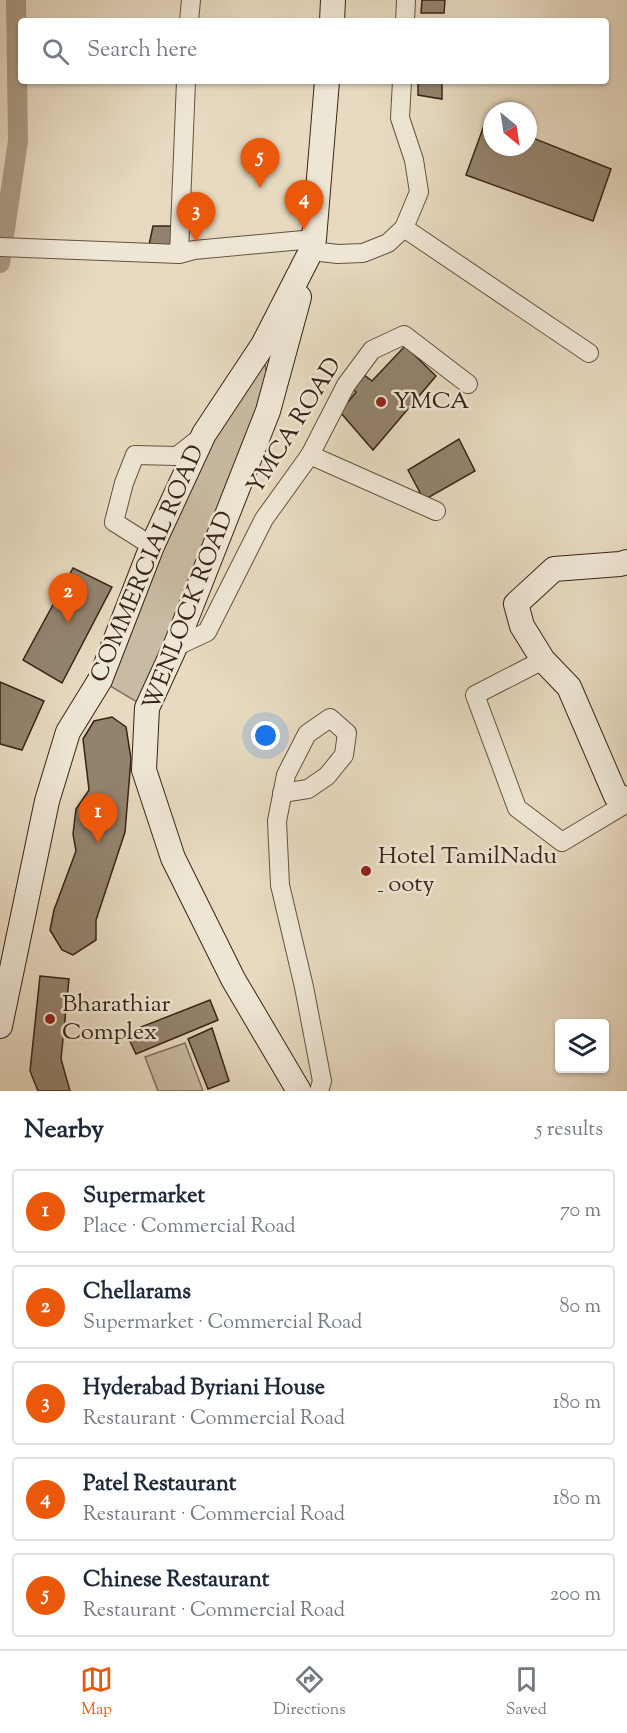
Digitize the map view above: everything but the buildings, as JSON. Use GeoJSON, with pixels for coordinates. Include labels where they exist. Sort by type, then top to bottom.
{"type":"FeatureCollection","features":[{"type":"Feature","properties":{"kind":"street"},"geometry":{"type":"LineString","coordinates":[[189,18],[191,0]]}},
{"type":"Feature","properties":{"kind":"street"},"geometry":{"type":"LineString","coordinates":[[332,18],[333,0]]}},
{"type":"Feature","properties":{"kind":"street"},"geometry":{"type":"LineString","coordinates":[[405,18],[406,0]]}},
{"type":"Feature","properties":{"kind":"street"},"geometry":{"type":"LineString","coordinates":[[179,254],[186,84]]}},
{"type":"Feature","properties":{"kind":"street","name":"COMMERCIAL ROAD"},"geometry":{"type":"LineString","coordinates":[[0,1026],[47,801],[68,732],[100,680],[152,546],[204,434],[263,345],[312,245],[327,84]]}},
{"type":"Feature","properties":{"kind":"street"},"geometry":{"type":"LineString","coordinates":[[0,247],[179,254],[194,250],[312,245],[338,254],[363,253],[388,243],[404,228],[419,192],[414,160],[400,118],[402,84]]}},
{"type":"Feature","properties":{"kind":"street"},"geometry":{"type":"LineString","coordinates":[[404,228],[589,353]]}},
{"type":"Feature","properties":{"kind":"street","name":"WENLOCK ROAD"},"geometry":{"type":"LineString","coordinates":[[299,1091],[233,979],[173,858],[144,770],[147,708],[175,647],[268,411],[312,245]]}},
{"type":"Feature","properties":{"kind":"street","name":"YMCA ROAD"},"geometry":{"type":"LineString","coordinates":[[175,647],[207,632],[264,519],[310,455],[346,385],[372,350],[404,335],[468,384]]}},
{"type":"Feature","properties":{"kind":"street"},"geometry":{"type":"LineString","coordinates":[[152,546],[114,522],[124,483],[135,455],[177,456],[204,434]]}},
{"type":"Feature","properties":{"kind":"street"},"geometry":{"type":"LineString","coordinates":[[310,455],[436,511]]}},
{"type":"Feature","properties":{"kind":"street"},"geometry":{"type":"LineString","coordinates":[[627,562],[554,569],[516,604],[522,626],[543,660],[569,687],[616,796],[627,801]]}},
{"type":"Feature","properties":{"kind":"street"},"geometry":{"type":"LineString","coordinates":[[543,660],[475,695],[517,808],[562,842],[627,801]]}},
{"type":"Feature","properties":{"kind":"street"},"geometry":{"type":"LineString","coordinates":[[282,794],[277,821],[280,885],[304,987],[322,1081],[319,1091]]}},
{"type":"Feature","properties":{"kind":"shaded area"},"geometry":{"type":"Polygon","coordinates":[[[263,345],[268,391],[147,708],[100,680],[152,546],[263,345]]]}},
{"type":"Feature","properties":{"kind":"shaded area"},"geometry":{"type":"Polygon","coordinates":[[[185,1043],[203,1091],[158,1091],[145,1057],[185,1043]]]}},
{"type":"Feature","properties":{"kind":"waterway"},"geometry":{"type":"LineString","coordinates":[[0,263],[18,141],[16,0]]}},
{"type":"Feature","properties":{"kind":"place","name":"Chinese Restaurant"},"geometry":{"type":"Point","coordinates":[260,188]}},
{"type":"Feature","properties":{"kind":"place","name":"Patel Restaurant"},"geometry":{"type":"Point","coordinates":[304,230]}},
{"type":"Feature","properties":{"kind":"place","name":"Hyderabad Byriani House"},"geometry":{"type":"Point","coordinates":[196,242]}},
{"type":"Feature","properties":{"kind":"place","name":"YMCA"},"geometry":{"type":"Point","coordinates":[381,402]}},
{"type":"Feature","properties":{"kind":"place","name":"Chellarams"},"geometry":{"type":"Point","coordinates":[68,623]}},
{"type":"Feature","properties":{"kind":"place","name":"Supermarket"},"geometry":{"type":"Point","coordinates":[98,843]}},
{"type":"Feature","properties":{"kind":"place","name":"Hotel TamilNadu _ ooty"},"geometry":{"type":"Point","coordinates":[366,871]}},
{"type":"Feature","properties":{"kind":"place","name":"Bharathiar Complex"},"geometry":{"type":"Point","coordinates":[50,1019]}}]}
